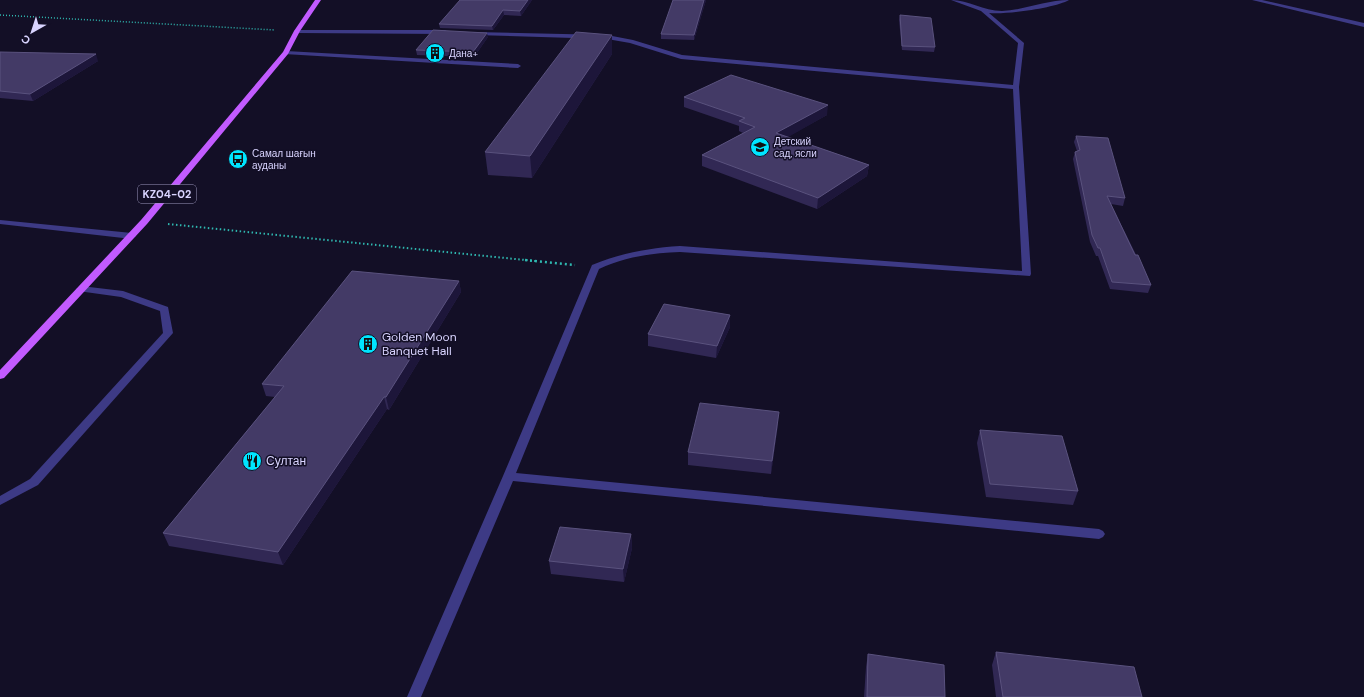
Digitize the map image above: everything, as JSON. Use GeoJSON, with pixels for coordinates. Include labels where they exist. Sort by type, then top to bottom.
{"type":"FeatureCollection","features":[{"type":"Feature","properties":{"kind":"main road","name":"KZ04-02"},"geometry":{"type":"LineString","coordinates":[[0,376],[144,222],[286,54],[297,31],[318,0]]}},
{"type":"Feature","properties":{"kind":"lane"},"geometry":{"type":"LineString","coordinates":[[954,0],[982,10],[1019,10],[1066,0]]}},
{"type":"Feature","properties":{"kind":"lane"},"geometry":{"type":"LineString","coordinates":[[1255,0],[1364,25]]}},
{"type":"Feature","properties":{"kind":"lane"},"geometry":{"type":"LineString","coordinates":[[414,697],[509,476],[595,267],[617,257],[645,250],[680,249],[1027,274],[1016,87],[1021,43],[982,10]]}},
{"type":"Feature","properties":{"kind":"lane"},"geometry":{"type":"LineString","coordinates":[[297,31],[452,32]]}},
{"type":"Feature","properties":{"kind":"lane"},"geometry":{"type":"LineString","coordinates":[[467,33],[607,37],[631,41],[681,57],[1016,87]]}},
{"type":"Feature","properties":{"kind":"lane"},"geometry":{"type":"LineString","coordinates":[[286,54],[518,66]]}},
{"type":"Feature","properties":{"kind":"lane"},"geometry":{"type":"LineString","coordinates":[[0,222],[132,236]]}},
{"type":"Feature","properties":{"kind":"lane"},"geometry":{"type":"LineString","coordinates":[[0,501],[34,482],[168,333],[165,309],[124,294],[81,289]]}},
{"type":"Feature","properties":{"kind":"lane"},"geometry":{"type":"LineString","coordinates":[[509,476],[1099,534]]}},
{"type":"Feature","properties":{"kind":"path"},"geometry":{"type":"LineString","coordinates":[[0,15],[297,31]]}},
{"type":"Feature","properties":{"kind":"path"},"geometry":{"type":"LineString","coordinates":[[144,222],[595,267]]}},
{"type":"Feature","properties":{"kind":"building"},"geometry":{"type":"Polygon","coordinates":[[[460,0],[528,0],[520,11],[503,10],[492,26],[439,24],[460,0]]]}},
{"type":"Feature","properties":{"kind":"building"},"geometry":{"type":"Polygon","coordinates":[[[673,0],[704,0],[694,35],[661,34],[673,0]]]}},
{"type":"Feature","properties":{"kind":"building"},"geometry":{"type":"Polygon","coordinates":[[[900,15],[931,18],[935,47],[902,46],[900,15]]]}},
{"type":"Feature","properties":{"kind":"building"},"geometry":{"type":"Polygon","coordinates":[[[433,30],[487,33],[473,52],[416,50],[433,30]]]}},
{"type":"Feature","properties":{"kind":"building"},"geometry":{"type":"Polygon","coordinates":[[[576,32],[612,35],[530,156],[485,152],[576,32]]]}},
{"type":"Feature","properties":{"kind":"building"},"geometry":{"type":"Polygon","coordinates":[[[0,52],[96,54],[30,94],[0,91],[0,52]]]}},
{"type":"Feature","properties":{"kind":"building"},"geometry":{"type":"Polygon","coordinates":[[[731,75],[828,105],[776,133],[869,165],[818,198],[702,155],[755,127],[739,121],[745,118],[684,97],[731,75]]]}},
{"type":"Feature","properties":{"kind":"building"},"geometry":{"type":"Polygon","coordinates":[[[1076,136],[1108,138],[1125,198],[1107,196],[1135,255],[1138,255],[1151,285],[1112,282],[1100,248],[1098,248],[1092,235],[1075,152],[1080,150],[1076,136]]]}},
{"type":"Feature","properties":{"kind":"building"},"geometry":{"type":"Polygon","coordinates":[[[352,271],[459,281],[386,397],[384,397],[278,552],[163,533],[284,386],[262,384],[352,271]]]}},
{"type":"Feature","properties":{"kind":"building"},"geometry":{"type":"Polygon","coordinates":[[[664,304],[730,315],[717,346],[648,334],[664,304]]]}},
{"type":"Feature","properties":{"kind":"building"},"geometry":{"type":"Polygon","coordinates":[[[700,403],[779,412],[772,461],[688,452],[700,403]]]}},
{"type":"Feature","properties":{"kind":"building"},"geometry":{"type":"Polygon","coordinates":[[[980,430],[1062,436],[1078,491],[990,484],[980,430]]]}},
{"type":"Feature","properties":{"kind":"building"},"geometry":{"type":"Polygon","coordinates":[[[560,527],[631,534],[623,569],[549,561],[560,527]]]}},
{"type":"Feature","properties":{"kind":"building"},"geometry":{"type":"Polygon","coordinates":[[[996,652],[1134,667],[1142,697],[1003,697],[996,652]]]}},
{"type":"Feature","properties":{"kind":"building"},"geometry":{"type":"Polygon","coordinates":[[[868,654],[944,665],[945,697],[867,697],[868,654]]]}},
{"type":"Feature","properties":{"kind":"place","name":"Дана+"},"geometry":{"type":"Point","coordinates":[435,53]}},
{"type":"Feature","properties":{"kind":"place","name":"Детский сад, ясли"},"geometry":{"type":"Point","coordinates":[760,147]}},
{"type":"Feature","properties":{"kind":"place","name":"Самал шағын ауданы"},"geometry":{"type":"Point","coordinates":[238,159]}},
{"type":"Feature","properties":{"kind":"place","name":"Golden Moon Banquet Hall"},"geometry":{"type":"Point","coordinates":[368,344]}},
{"type":"Feature","properties":{"kind":"place","name":"Султан"},"geometry":{"type":"Point","coordinates":[252,461]}}]}
